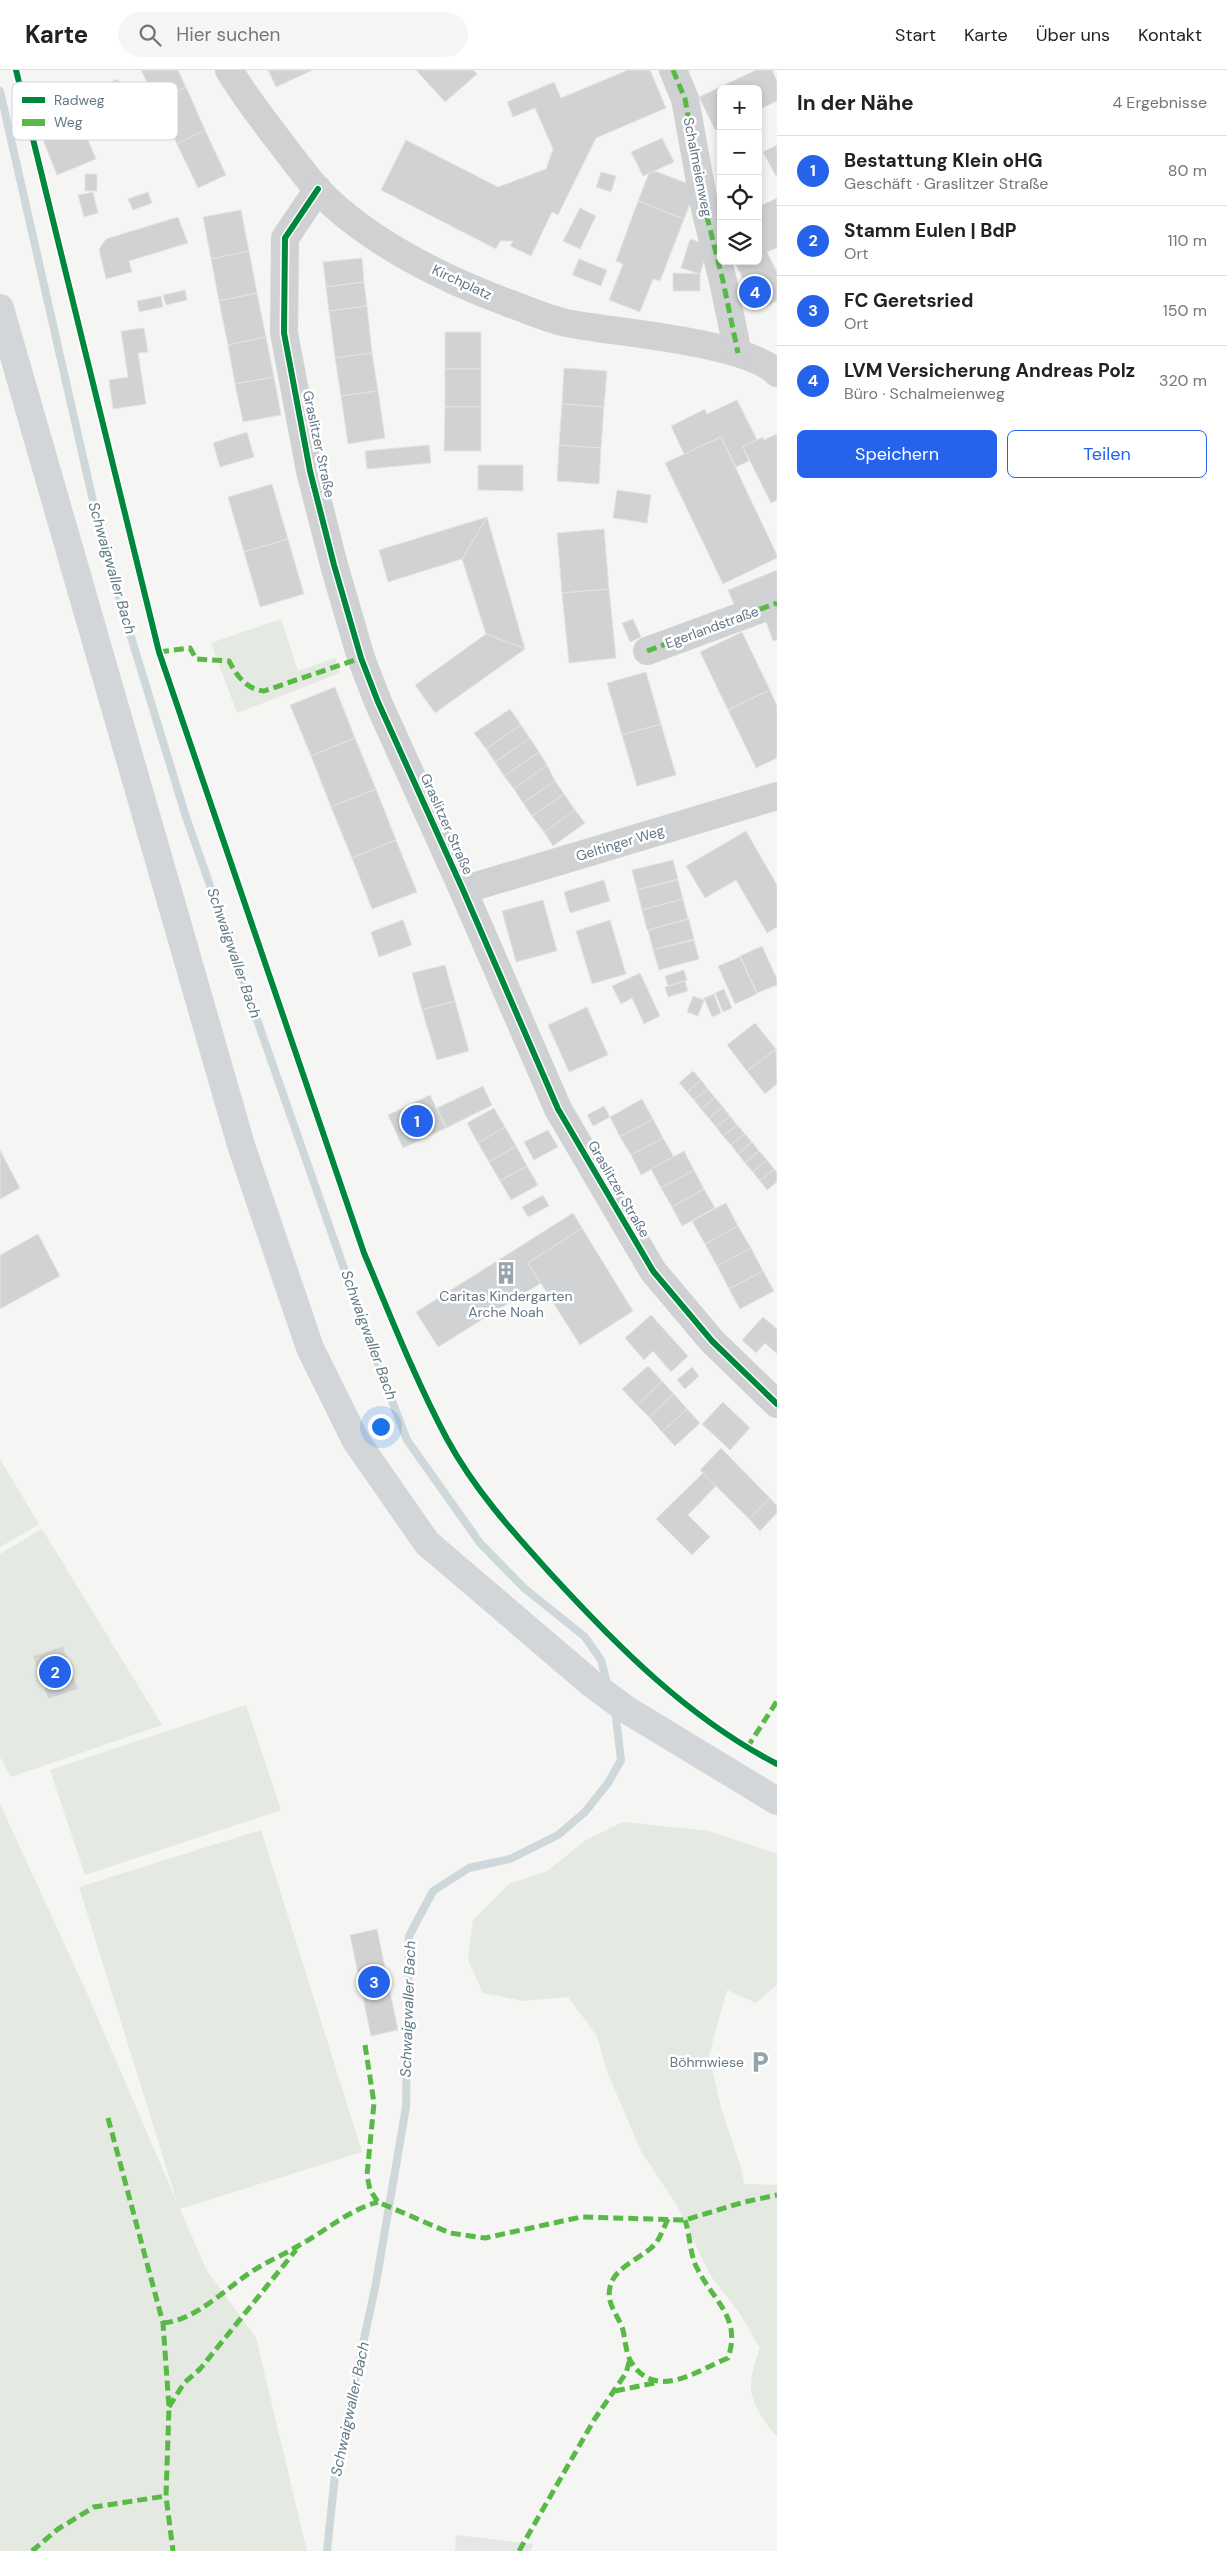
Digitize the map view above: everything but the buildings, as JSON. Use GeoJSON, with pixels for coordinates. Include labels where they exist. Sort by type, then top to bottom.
{"type":"FeatureCollection","features":[{"type":"Feature","properties":{"kind":"main road"},"geometry":{"type":"LineString","coordinates":[[0,308],[241,1145],[310,1348],[356,1441],[427,1543],[592,1684],[627,1710],[777,1801]]}},
{"type":"Feature","properties":{"kind":"street","name":"Kirchplatz"},"geometry":{"type":"LineString","coordinates":[[229,70],[244,96],[318,189],[355,222],[395,249],[475,291],[570,324],[677,340],[738,353],[775,365]]}},
{"type":"Feature","properties":{"kind":"street","name":"Schalmeienweg"},"geometry":{"type":"LineString","coordinates":[[673,70],[685,99],[705,209],[738,353]]}},
{"type":"Feature","properties":{"kind":"street","name":"Graslitzer Straße"},"geometry":{"type":"LineString","coordinates":[[318,189],[284,238],[284,333],[310,471],[334,565],[361,658],[378,702],[463,890],[558,1109],[653,1271],[712,1341],[777,1404]]}},
{"type":"Feature","properties":{"kind":"street","name":"Egerlandstraße"},"geometry":{"type":"LineString","coordinates":[[647,650],[777,603]]}},
{"type":"Feature","properties":{"kind":"street","name":"Geltinger Weg"},"geometry":{"type":"LineString","coordinates":[[463,890],[777,796]]}},
{"type":"Feature","properties":{"kind":"shaded area"},"geometry":{"type":"Polygon","coordinates":[[[281,619],[298,671],[335,658],[340,673],[237,713],[211,643],[281,619]]]}},
{"type":"Feature","properties":{"kind":"shaded area"},"geometry":{"type":"Polygon","coordinates":[[[0,1459],[39,1524],[0,1547],[0,1459]]]}},
{"type":"Feature","properties":{"kind":"shaded area"},"geometry":{"type":"Polygon","coordinates":[[[42,1529],[162,1725],[11,1777],[0,1757],[0,1554],[42,1529]]]}},
{"type":"Feature","properties":{"kind":"shaded area"},"geometry":{"type":"Polygon","coordinates":[[[246,1705],[281,1810],[85,1875],[50,1770],[246,1705]]]}},
{"type":"Feature","properties":{"kind":"shaded area"},"geometry":{"type":"Polygon","coordinates":[[[0,1804],[86,1991],[178,2205],[79,1887],[261,1830],[362,2152],[180,2209],[206,2269],[256,2338],[307,2551],[0,2551],[0,1804]]]}},
{"type":"Feature","properties":{"kind":"shaded area"},"geometry":{"type":"Polygon","coordinates":[[[623,1822],[709,1831],[777,1854],[777,1985],[756,2003],[727,1990],[709,2055],[721,2108],[741,2168],[744,2184],[777,2185],[777,2437],[761,2415],[752,2396],[752,2374],[760,2348],[740,2314],[710,2275],[676,2204],[641,2151],[606,2069],[597,2036],[568,1997],[524,2001],[483,1993],[468,1960],[473,1920],[509,1884],[547,1871],[586,1840],[623,1822]]]}},
{"type":"Feature","properties":{"kind":"shaded area"},"geometry":{"type":"Polygon","coordinates":[[[456,2535],[533,2544],[531,2551],[455,2551],[456,2535]]]}},
{"type":"Feature","properties":{"kind":"waterway","name":"Schwaigwaller Bach"},"geometry":{"type":"LineString","coordinates":[[0,91],[103,545],[186,817],[374,1354],[407,1440],[480,1543],[524,1588],[585,1637],[601,1660],[608,1687]]}},
{"type":"Feature","properties":{"kind":"waterway","name":"Schwaigwaller Bach"},"geometry":{"type":"LineString","coordinates":[[327,2551],[335,2475],[376,2283],[406,2107],[409,1936],[433,1891],[469,1868],[510,1859],[558,1835],[585,1812],[608,1783],[621,1760],[615,1710]]}},
{"type":"Feature","properties":{"kind":"marked path"},"geometry":{"type":"LineString","coordinates":[[673,70],[685,99],[705,209],[738,353]]}},
{"type":"Feature","properties":{"kind":"marked path"},"geometry":{"type":"LineString","coordinates":[[647,651],[777,603]]}},
{"type":"Feature","properties":{"kind":"marked path"},"geometry":{"type":"LineString","coordinates":[[159,652],[190,648],[196,659],[229,661],[235,672],[247,685],[264,691],[361,658]]}},
{"type":"Feature","properties":{"kind":"marked path"},"geometry":{"type":"LineString","coordinates":[[747,1748],[777,1701]]}},
{"type":"Feature","properties":{"kind":"marked path"},"geometry":{"type":"LineString","coordinates":[[365,2045],[374,2103],[367,2175],[370,2190],[378,2202],[450,2233],[485,2238],[581,2217],[685,2220],[744,2202],[777,2195]]}},
{"type":"Feature","properties":{"kind":"marked path"},"geometry":{"type":"LineString","coordinates":[[108,2118],[163,2323],[169,2407],[166,2496],[173,2551]]}},
{"type":"Feature","properties":{"kind":"marked path"},"geometry":{"type":"LineString","coordinates":[[163,2323],[175,2321],[198,2310],[257,2268],[308,2240],[347,2215],[378,2202]]}},
{"type":"Feature","properties":{"kind":"marked path"},"geometry":{"type":"LineString","coordinates":[[668,2219],[656,2243],[617,2273],[609,2293],[611,2304],[623,2330],[630,2360],[640,2373],[651,2380],[664,2381],[677,2380],[728,2358],[731,2344],[729,2320],[695,2263],[685,2220]]}},
{"type":"Feature","properties":{"kind":"marked path"},"geometry":{"type":"LineString","coordinates":[[169,2407],[184,2383],[200,2369],[296,2250]]}},
{"type":"Feature","properties":{"kind":"marked path"},"geometry":{"type":"LineString","coordinates":[[519,2551],[594,2420],[626,2373],[630,2359]]}},
{"type":"Feature","properties":{"kind":"marked path"},"geometry":{"type":"LineString","coordinates":[[615,2391],[659,2382]]}},
{"type":"Feature","properties":{"kind":"marked path"},"geometry":{"type":"LineString","coordinates":[[32,2551],[58,2529],[94,2507],[166,2496]]}},
{"type":"Feature","properties":{"kind":"cycle path"},"geometry":{"type":"LineString","coordinates":[[16,70],[19,82]]}},
{"type":"Feature","properties":{"kind":"cycle path"},"geometry":{"type":"LineString","coordinates":[[33,140],[159,652],[364,1253],[435,1416],[447,1439],[481,1492],[550,1573],[601,1627],[655,1679],[684,1703],[744,1746],[777,1764]]}},
{"type":"Feature","properties":{"kind":"cycle path"},"geometry":{"type":"LineString","coordinates":[[318,189],[285,238],[284,333],[310,471],[334,565],[361,658],[378,702],[463,890],[558,1109],[653,1271],[712,1341],[777,1404]]}},
{"type":"Feature","properties":{"kind":"place","name":"LVM Versicherung Andreas Polz"},"geometry":{"type":"Point","coordinates":[755,292]}},
{"type":"Feature","properties":{"kind":"place","name":"Bestattung Klein oHG"},"geometry":{"type":"Point","coordinates":[417,1121]}},
{"type":"Feature","properties":{"kind":"place","name":"Caritas Kindergarten Arche Noah"},"geometry":{"type":"Point","coordinates":[506,1273]}},
{"type":"Feature","properties":{"kind":"place","name":"Stamm Eulen | BdP"},"geometry":{"type":"Point","coordinates":[55,1672]}},
{"type":"Feature","properties":{"kind":"place","name":"FC Geretsried"},"geometry":{"type":"Point","coordinates":[374,1982]}},
{"type":"Feature","properties":{"kind":"place","name":"Böhmwiese"},"geometry":{"type":"Point","coordinates":[760,2062]}}]}
